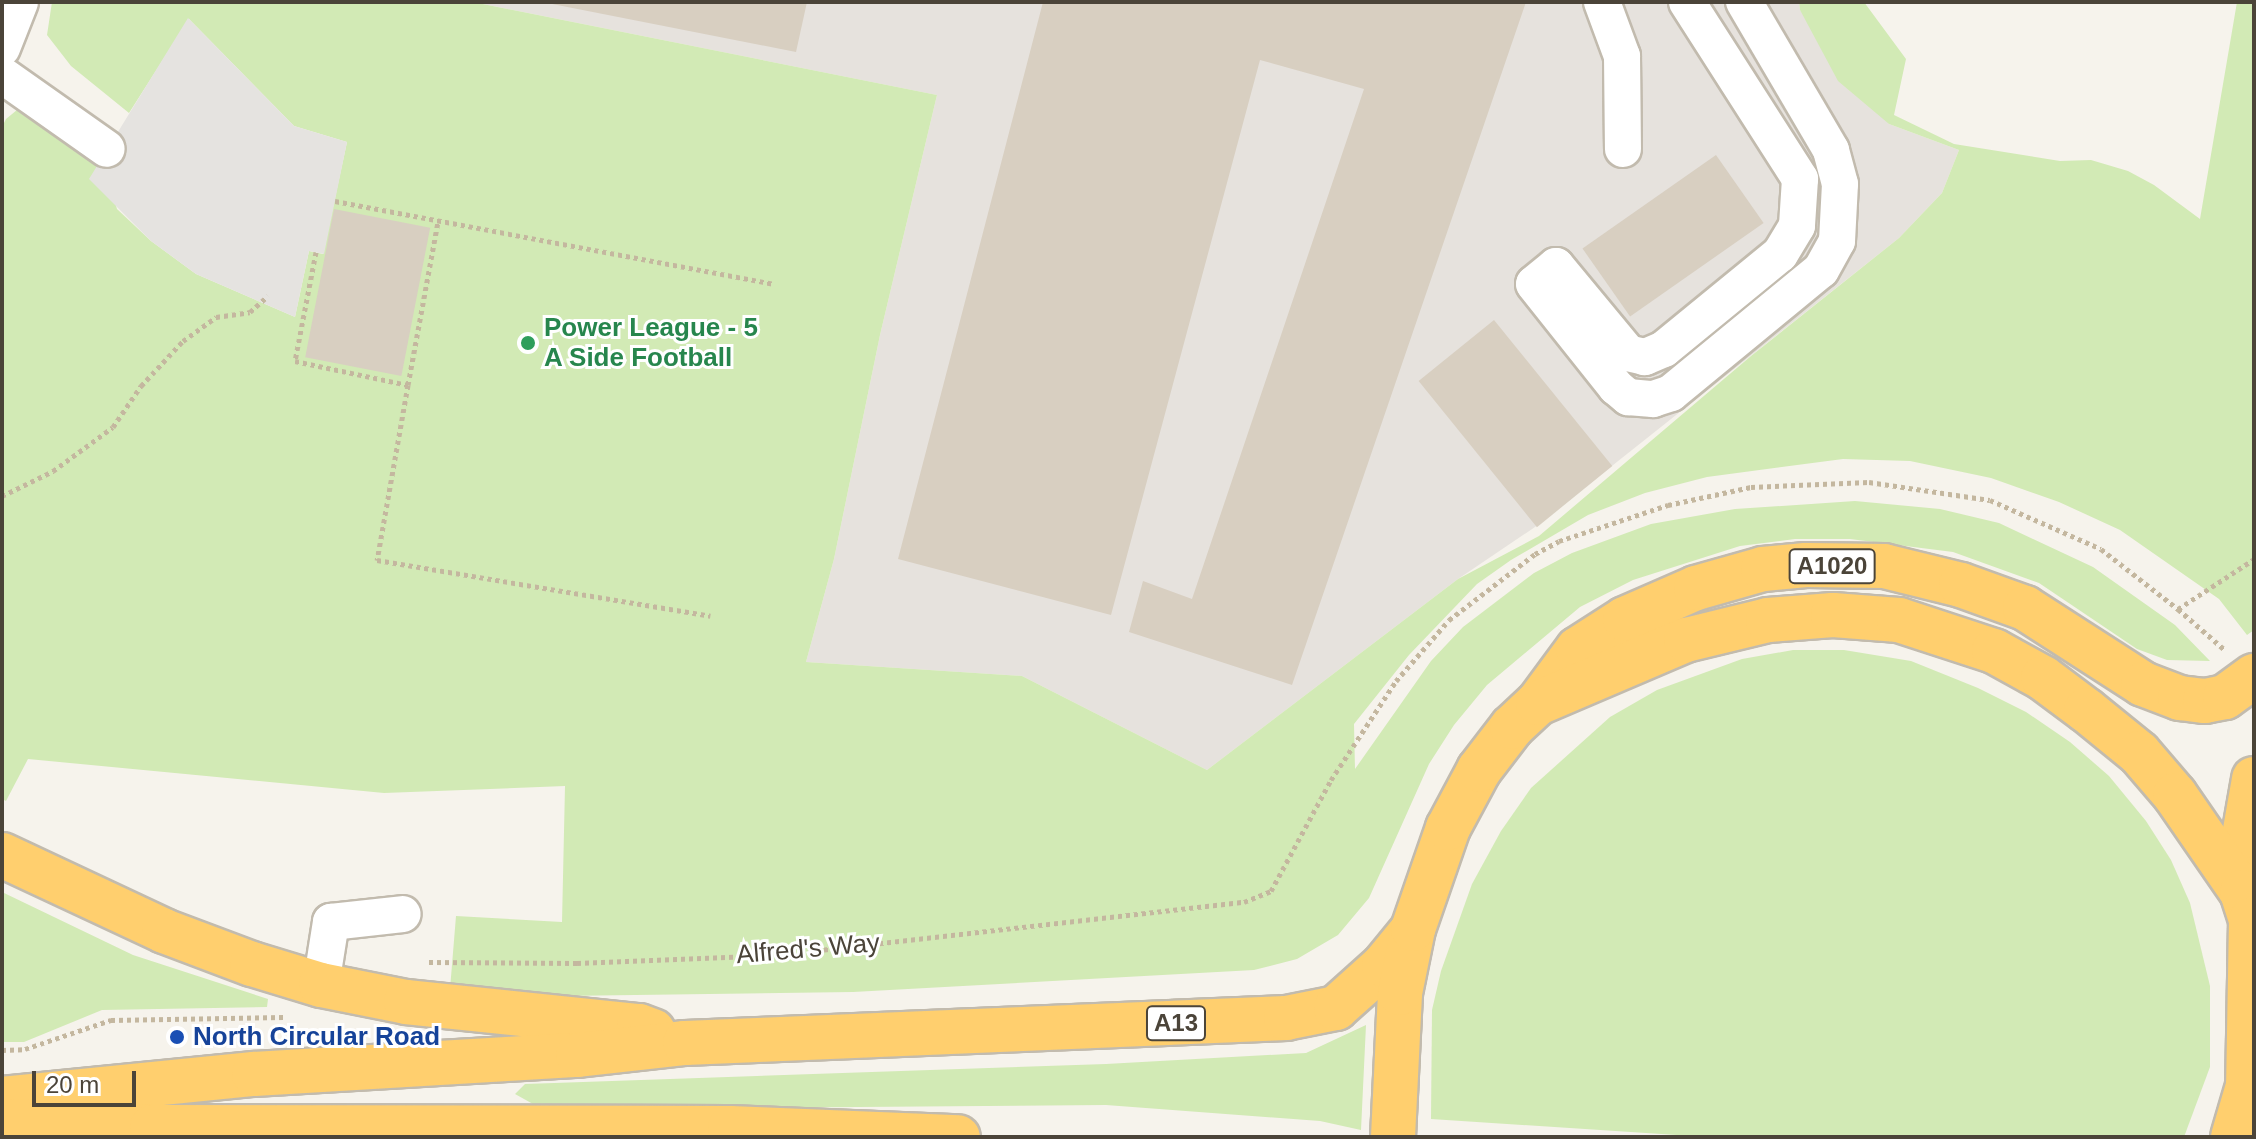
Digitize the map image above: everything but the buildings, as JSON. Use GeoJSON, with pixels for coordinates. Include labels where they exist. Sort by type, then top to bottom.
{"type":"FeatureCollection","features":[{"type":"Feature","properties":{"kind":"highway","name":"A1020"},"geometry":{"type":"LineString","coordinates":[[1538,703],[1578,649],[1625,619],[1696,588],[1763,569],[1806,565],[1884,566],[1961,585],[2025,608],[2143,684],[2180,698],[2205,701],[2225,697],[2254,676]]}},
{"type":"Feature","properties":{"kind":"highway"},"geometry":{"type":"LineString","coordinates":[[1393,1137],[1400,993],[1413,929],[1448,828],[1479,770],[1512,727],[1538,703],[1686,640],[1768,620],[1833,615],[1899,620],[1942,631],[1994,651],[2043,678],[2139,753],[2207,837],[2249,912]]}},
{"type":"Feature","properties":{"kind":"highway"},"geometry":{"type":"LineString","coordinates":[[2233,1137],[2248,1086],[2250,1052],[2249,912],[2244,836],[2254,779]]}},
{"type":"Feature","properties":{"kind":"highway"},"geometry":{"type":"LineString","coordinates":[[2,855],[164,931],[252,964],[307,999],[406,1002],[639,1026],[685,1043]]}},
{"type":"Feature","properties":{"kind":"highway","name":"A13"},"geometry":{"type":"LineString","coordinates":[[2,1099],[254,1074],[578,1055],[685,1043],[1286,1018],[1336,1008],[1384,965],[1413,929]]}},
{"type":"Feature","properties":{"kind":"highway"},"geometry":{"type":"LineString","coordinates":[[2,1121],[152,1127],[730,1128],[958,1137]]}},
{"type":"Feature","properties":{"kind":"street"},"geometry":{"type":"LineString","coordinates":[[2,48],[20,2]]}},
{"type":"Feature","properties":{"kind":"street"},"geometry":{"type":"LineString","coordinates":[[1602,2],[1622,56],[1623,149]]}},
{"type":"Feature","properties":{"kind":"street"},"geometry":{"type":"LineString","coordinates":[[1690,4],[1800,179],[1797,226],[1780,254],[1664,349],[1645,357],[1628,353],[1556,266],[1534,284],[1616,387],[1628,397],[1653,399],[1671,393],[1821,270],[1837,241],[1840,193],[1831,150],[1744,2]]}},
{"type":"Feature","properties":{"kind":"street"},"geometry":{"type":"LineString","coordinates":[[2,75],[107,149]]}},
{"type":"Feature","properties":{"kind":"street"},"geometry":{"type":"LineString","coordinates":[[1799,195],[1833,174],[1840,193]]}},
{"type":"Feature","properties":{"kind":"street"},"geometry":{"type":"LineString","coordinates":[[307,999],[331,922],[403,914]]}},
{"type":"Feature","properties":{"kind":"path"},"geometry":{"type":"LineString","coordinates":[[335,201],[773,284]]}},
{"type":"Feature","properties":{"kind":"path"},"geometry":{"type":"LineString","coordinates":[[438,221],[377,560],[710,616]]}},
{"type":"Feature","properties":{"kind":"path"},"geometry":{"type":"LineString","coordinates":[[316,252],[295,361],[408,385]]}},
{"type":"Feature","properties":{"kind":"path"},"geometry":{"type":"LineString","coordinates":[[2,496],[53,471],[113,427],[141,386],[183,341],[216,317],[250,312],[268,296]]}},
{"type":"Feature","properties":{"kind":"path"},"geometry":{"type":"LineString","coordinates":[[2178,609],[2254,559]]}},
{"type":"Feature","properties":{"kind":"path","name":"Alfred's Way"},"geometry":{"type":"LineString","coordinates":[[421,962],[577,963],[776,955],[1244,902],[1271,891]]}},
{"type":"Feature","properties":{"kind":"path"},"geometry":{"type":"LineString","coordinates":[[2,1050],[25,1049],[111,1020],[307,999]]}},
{"type":"Feature","properties":{"kind":"shaded area"},"geometry":{"type":"Polygon","coordinates":[[[473,2],[1799,2],[1800,10],[1889,124],[1959,150],[1942,193],[1899,238],[1535,527],[1458,579],[1207,770],[1022,676],[806,662],[834,559],[880,335],[937,95],[473,2]]]}},
{"type":"Feature","properties":{"kind":"shaded area"},"geometry":{"type":"Polygon","coordinates":[[[188,18],[294,126],[347,142],[324,254],[309,251],[295,317],[196,274],[151,241],[89,179],[188,18]]]}},
{"type":"Feature","properties":{"kind":"green space"},"geometry":{"type":"Polygon","coordinates":[[[52,2],[473,2],[937,95],[880,335],[834,559],[806,662],[1022,676],[1207,770],[1458,579],[1539,536],[1751,356],[1899,238],[1942,193],[1959,150],[1889,124],[1838,81],[1800,10],[1799,2],[1864,2],[1906,59],[1894,115],[1954,144],[2060,161],[2091,160],[2128,171],[2154,185],[2200,219],[2237,2],[2254,2],[2254,630],[2247,635],[2219,599],[2120,530],[2059,502],[1991,478],[1910,461],[1843,459],[1707,477],[1645,493],[1588,515],[1511,560],[1477,584],[1409,655],[1354,724],[1355,769],[1431,661],[1463,627],[1534,573],[1572,553],[1651,524],[1735,509],[1855,501],[1940,509],[1999,523],[2093,567],[2175,625],[2210,661],[2167,660],[2137,649],[2039,583],[1953,552],[1850,539],[1795,539],[1740,546],[1633,580],[1580,607],[1487,685],[1454,725],[1429,764],[1369,898],[1338,935],[1297,959],[1254,970],[853,992],[562,996],[450,989],[456,916],[562,922],[565,786],[384,793],[28,759],[6,801],[2,799],[2,127],[6,119],[23,105],[102,158],[117,209],[151,241],[196,274],[295,317],[309,251],[323,254],[347,142],[294,126],[189,19],[129,113],[71,66],[47,35],[52,2]]]}},
{"type":"Feature","properties":{"kind":"green space"},"geometry":{"type":"Polygon","coordinates":[[[1793,650],[1844,650],[1911,661],[1978,688],[2026,712],[2070,742],[2109,776],[2146,821],[2171,860],[2190,903],[2210,986],[2210,1067],[2184,1137],[1707,1137],[1431,1119],[1432,1010],[1441,971],[1472,884],[1501,831],[1531,788],[1610,717],[1657,690],[1742,659],[1793,650]]]}},
{"type":"Feature","properties":{"kind":"green space"},"geometry":{"type":"Polygon","coordinates":[[[2,892],[133,955],[268,999],[267,1007],[102,1010],[24,1042],[2,1042],[2,892]]]}},
{"type":"Feature","properties":{"kind":"green space"},"geometry":{"type":"Polygon","coordinates":[[[1366,1025],[1361,1130],[1320,1121],[1106,1105],[746,1108],[533,1104],[515,1094],[525,1084],[1106,1064],[1306,1053],[1366,1025]]]}},
{"type":"Feature","properties":{"kind":"place","name":"Power League - 5 A Side Football"},"geometry":{"type":"Point","coordinates":[528,343]}},
{"type":"Feature","properties":{"kind":"place","name":"North Circular Road"},"geometry":{"type":"Point","coordinates":[177,1037]}}]}
